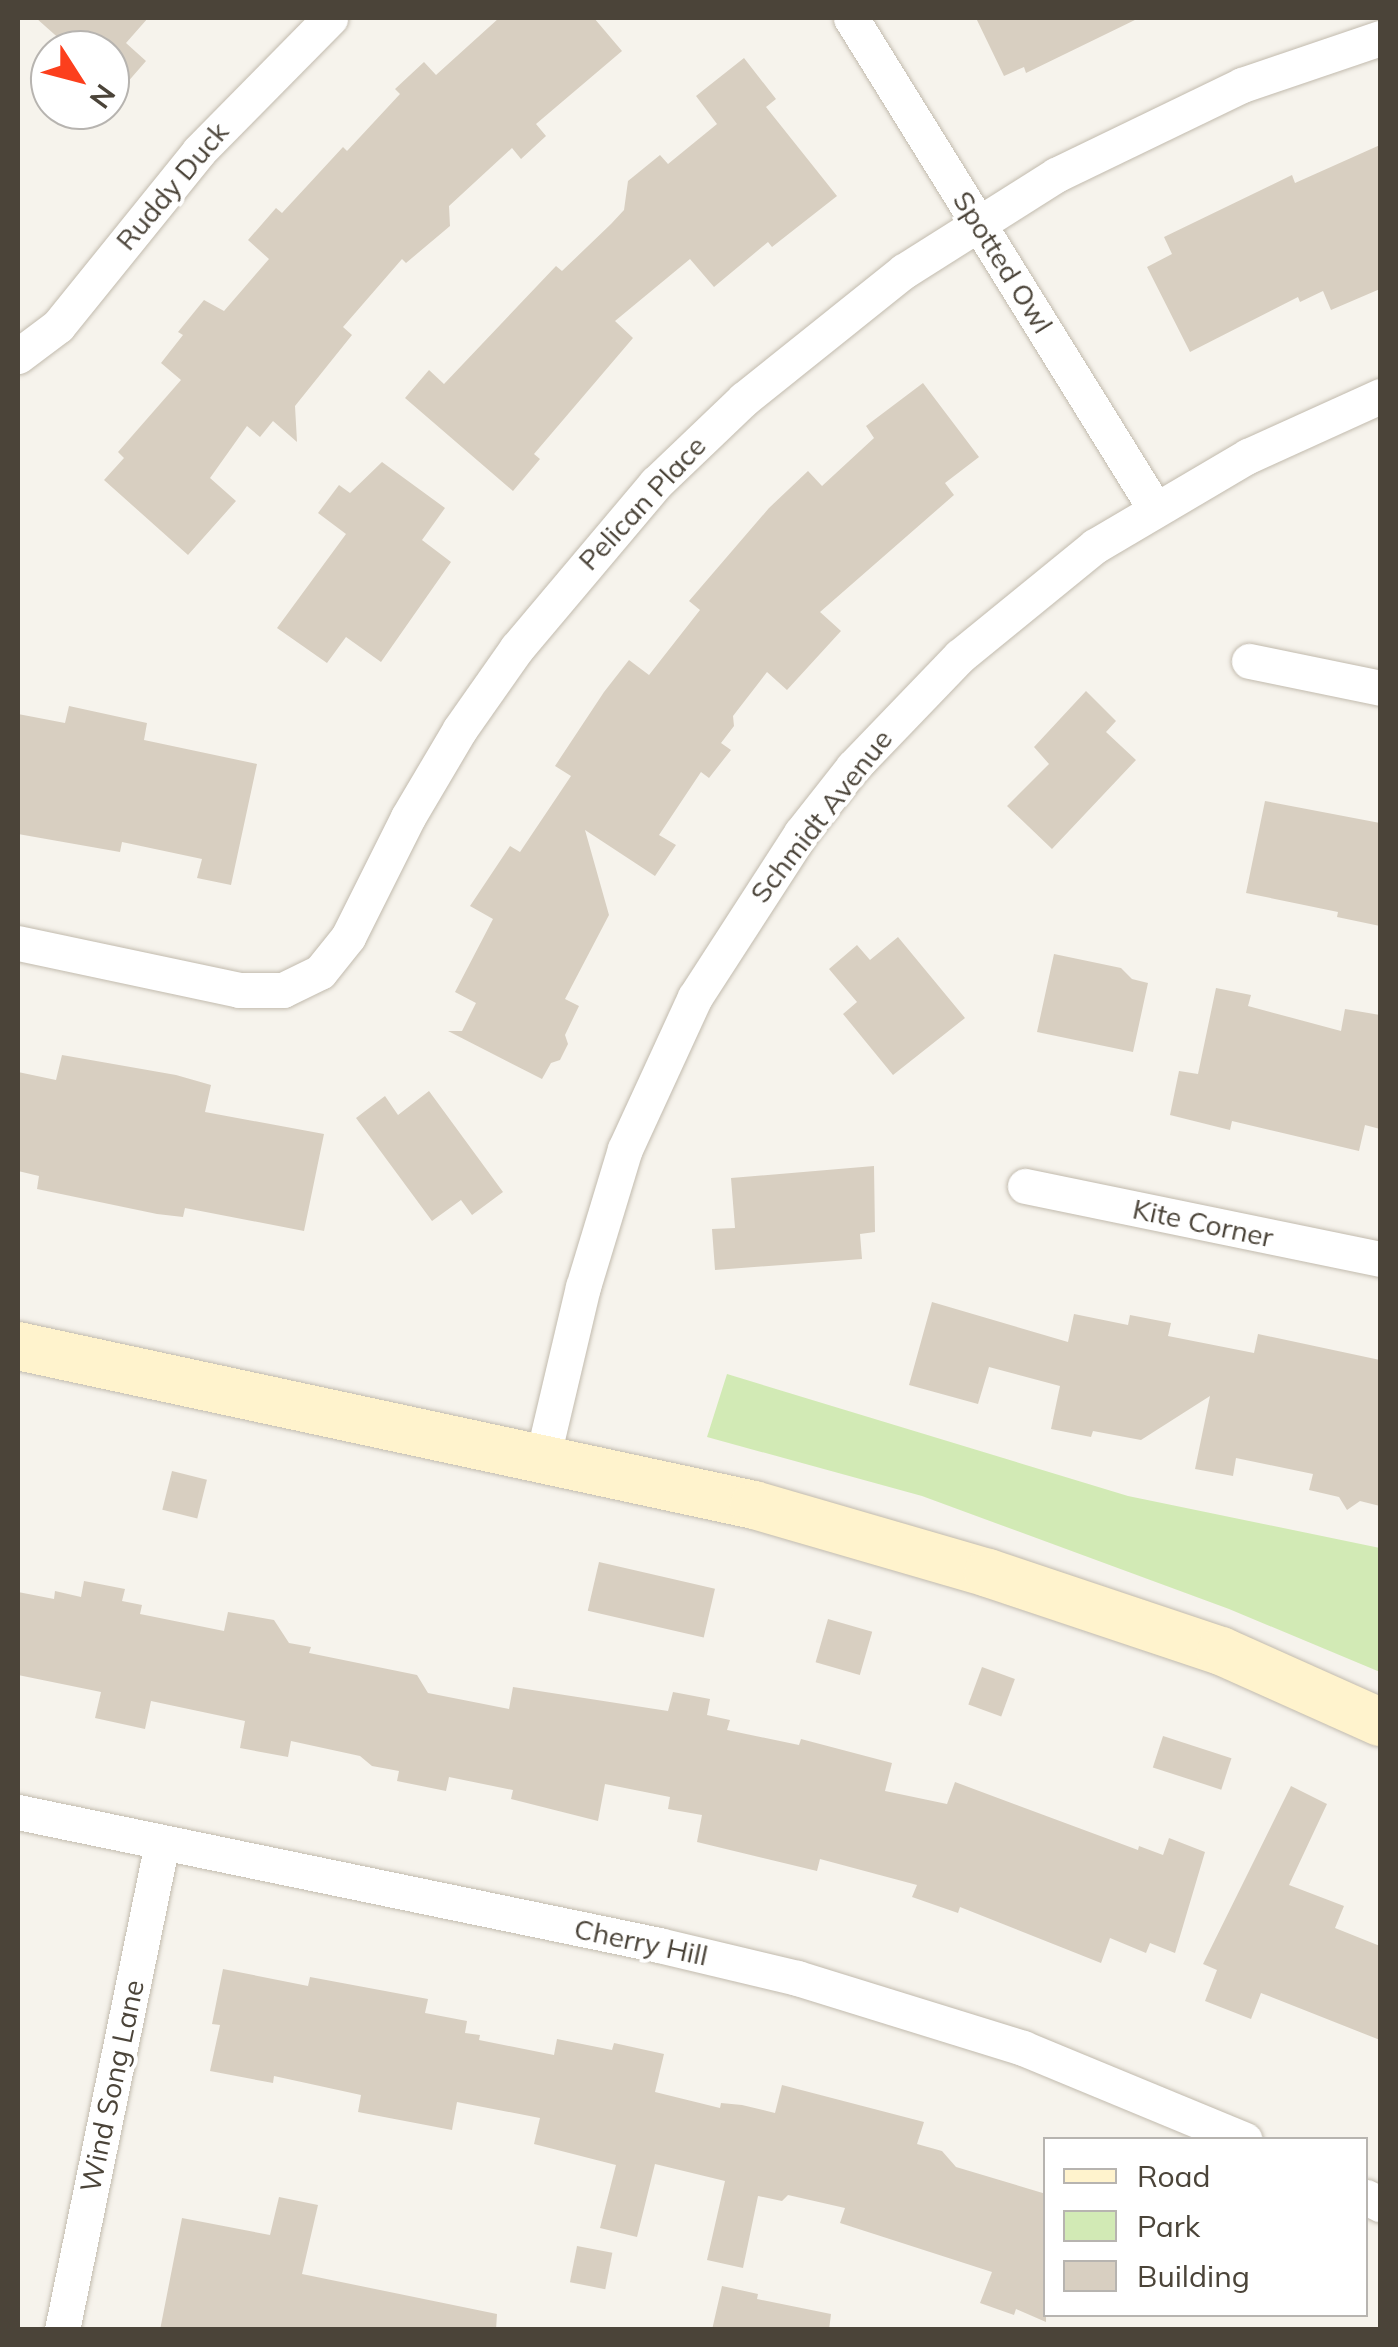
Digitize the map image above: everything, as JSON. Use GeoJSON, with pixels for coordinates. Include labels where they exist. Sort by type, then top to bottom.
{"type":"FeatureCollection","features":[{"type":"Feature","properties":{"kind":"main road"},"geometry":{"type":"LineString","coordinates":[[18,1346],[754,1505],[988,1573],[1221,1651],[1380,1722]]}},
{"type":"Feature","properties":{"kind":"street","name":"Ruddy Duck"},"geometry":{"type":"LineString","coordinates":[[18,356],[58,326],[200,151],[330,18]]}},
{"type":"Feature","properties":{"kind":"street","name":"Spotted Owl"},"geometry":{"type":"LineString","coordinates":[[851,18],[1154,507]]}},
{"type":"Feature","properties":{"kind":"street","name":"Pelican Place"},"geometry":{"type":"LineString","coordinates":[[18,943],[250,991],[282,990],[320,972],[348,936],[408,817],[460,729],[516,648],[656,482],[759,386],[904,271],[1056,175],[1200,104],[1282,70],[1380,38]]}},
{"type":"Feature","properties":{"kind":"street","name":"Schmidt Avenue"},"geometry":{"type":"LineString","coordinates":[[542,1460],[583,1287],[625,1149],[687,1012],[752,903],[853,767],[960,656],[1094,546],[1154,507],[1312,424],[1380,396]]}},
{"type":"Feature","properties":{"kind":"street"},"geometry":{"type":"LineString","coordinates":[[1249,660],[1380,688]]}},
{"type":"Feature","properties":{"kind":"street","name":"Kite Corner"},"geometry":{"type":"LineString","coordinates":[[1025,1186],[1380,1259]]}},
{"type":"Feature","properties":{"kind":"street","name":"Cherry Hill"},"geometry":{"type":"LineString","coordinates":[[18,1812],[659,1945],[797,1978],[1023,2048],[1238,2137]]}},
{"type":"Feature","properties":{"kind":"street","name":"Wind Song Lane"},"geometry":{"type":"LineString","coordinates":[[62,2330],[162,1842]]}},
{"type":"Feature","properties":{"kind":"green space"},"geometry":{"type":"Polygon","coordinates":[[[727,1374],[1128,1496],[1380,1548],[1380,1672],[1229,1609],[922,1496],[707,1437],[727,1374]]]}},
{"type":"Feature","properties":{"kind":"building"},"geometry":{"type":"Polygon","coordinates":[[[36,18],[148,18],[130,38],[130,30],[50,30],[36,18]]]}},
{"type":"Feature","properties":{"kind":"building"},"geometry":{"type":"Polygon","coordinates":[[[499,18],[594,18],[622,51],[536,124],[546,136],[521,159],[512,148],[449,206],[450,226],[406,263],[402,259],[343,327],[352,335],[295,406],[297,442],[273,421],[260,437],[247,426],[210,478],[236,501],[188,555],[104,480],[124,458],[118,452],[181,380],[161,363],[183,335],[178,332],[204,300],[224,311],[269,259],[248,240],[276,208],[282,213],[343,147],[347,151],[400,94],[395,89],[424,62],[436,75],[499,18]]]}},
{"type":"Feature","properties":{"kind":"building"},"geometry":{"type":"Polygon","coordinates":[[[976,18],[1139,18],[1026,73],[1024,67],[1004,76],[976,18]]]}},
{"type":"Feature","properties":{"kind":"building"},"geometry":{"type":"Polygon","coordinates":[[[130,47],[146,61],[130,79],[130,47]]]}},
{"type":"Feature","properties":{"kind":"building"},"geometry":{"type":"Polygon","coordinates":[[[744,58],[776,99],[766,107],[837,196],[772,247],[768,242],[714,287],[690,259],[615,321],[633,338],[534,454],[540,459],[513,491],[405,398],[429,370],[444,384],[556,266],[562,271],[611,224],[624,210],[628,181],[660,155],[668,164],[717,124],[696,96],[744,58]]]}},
{"type":"Feature","properties":{"kind":"building"},"geometry":{"type":"Polygon","coordinates":[[[1380,145],[1380,289],[1331,310],[1323,291],[1300,302],[1298,297],[1190,352],[1147,267],[1172,254],[1164,237],[1292,175],[1295,183],[1380,145]]]}},
{"type":"Feature","properties":{"kind":"building"},"geometry":{"type":"Polygon","coordinates":[[[923,383],[979,457],[945,483],[954,495],[820,612],[841,631],[787,690],[767,672],[733,716],[734,726],[721,743],[731,750],[709,778],[701,772],[659,835],[676,845],[655,876],[585,830],[609,915],[565,999],[579,1006],[565,1035],[568,1044],[560,1060],[551,1063],[542,1079],[448,1031],[462,1031],[476,1003],[455,992],[493,919],[470,906],[510,846],[520,852],[571,776],[555,766],[604,692],[629,660],[649,675],[700,610],[689,601],[769,508],[808,471],[822,486],[874,438],[866,426],[923,383]]]}},
{"type":"Feature","properties":{"kind":"building"},"geometry":{"type":"Polygon","coordinates":[[[382,462],[445,508],[422,540],[451,562],[381,662],[346,637],[327,663],[277,628],[346,534],[318,513],[339,485],[350,493],[382,462]]]}},
{"type":"Feature","properties":{"kind":"building"},"geometry":{"type":"Polygon","coordinates":[[[1086,691],[1116,721],[1106,732],[1136,760],[1052,849],[1007,806],[1049,764],[1034,747],[1086,691]]]}},
{"type":"Feature","properties":{"kind":"building"},"geometry":{"type":"Polygon","coordinates":[[[69,706],[147,723],[144,740],[257,764],[231,885],[197,878],[202,859],[122,842],[120,852],[18,834],[18,714],[65,723],[69,706]]]}},
{"type":"Feature","properties":{"kind":"building"},"geometry":{"type":"Polygon","coordinates":[[[1265,801],[1380,823],[1380,926],[1337,917],[1338,912],[1246,893],[1265,801]]]}},
{"type":"Feature","properties":{"kind":"building"},"geometry":{"type":"Polygon","coordinates":[[[898,937],[965,1018],[893,1075],[843,1014],[857,1002],[829,969],[857,945],[870,960],[898,937]]]}},
{"type":"Feature","properties":{"kind":"building"},"geometry":{"type":"Polygon","coordinates":[[[1054,954],[1121,968],[1132,979],[1148,983],[1133,1052],[1037,1032],[1054,954]]]}},
{"type":"Feature","properties":{"kind":"building"},"geometry":{"type":"Polygon","coordinates":[[[1216,988],[1251,995],[1248,1006],[1341,1031],[1345,1009],[1380,1015],[1380,1129],[1365,1125],[1359,1151],[1232,1121],[1230,1130],[1170,1115],[1179,1071],[1198,1074],[1216,988]]]}},
{"type":"Feature","properties":{"kind":"building"},"geometry":{"type":"Polygon","coordinates":[[[62,1055],[211,1085],[205,1112],[324,1134],[304,1231],[185,1208],[183,1217],[157,1214],[37,1189],[39,1176],[18,1171],[18,1072],[56,1080],[62,1055]]]}},
{"type":"Feature","properties":{"kind":"building"},"geometry":{"type":"Polygon","coordinates":[[[429,1091],[503,1192],[472,1215],[461,1200],[432,1221],[356,1118],[385,1096],[398,1115],[429,1091]]]}},
{"type":"Feature","properties":{"kind":"building"},"geometry":{"type":"Polygon","coordinates":[[[874,1166],[875,1232],[860,1234],[862,1259],[715,1270],[712,1229],[735,1228],[731,1178],[874,1166]]]}},
{"type":"Feature","properties":{"kind":"building"},"geometry":{"type":"Polygon","coordinates":[[[932,1302],[1068,1342],[1074,1314],[1128,1325],[1130,1315],[1171,1323],[1168,1336],[1254,1353],[1258,1334],[1380,1360],[1380,1506],[1360,1501],[1347,1510],[1339,1497],[1309,1490],[1313,1474],[1236,1458],[1233,1476],[1195,1469],[1210,1396],[1141,1440],[1093,1431],[1091,1437],[1051,1429],[1060,1386],[989,1367],[978,1404],[909,1385],[932,1302]]]}},
{"type":"Feature","properties":{"kind":"building"},"geometry":{"type":"Polygon","coordinates":[[[172,1471],[207,1480],[197,1519],[162,1510],[172,1471]]]}},
{"type":"Feature","properties":{"kind":"building"},"geometry":{"type":"Polygon","coordinates":[[[599,1562],[715,1589],[704,1637],[588,1611],[599,1562]]]}},
{"type":"Feature","properties":{"kind":"building"},"geometry":{"type":"Polygon","coordinates":[[[84,1581],[125,1589],[122,1601],[142,1605],[140,1614],[224,1631],[228,1612],[274,1620],[289,1643],[311,1647],[309,1653],[417,1675],[428,1693],[509,1709],[513,1687],[668,1711],[673,1692],[710,1699],[707,1715],[730,1720],[727,1730],[799,1745],[801,1739],[892,1763],[885,1791],[947,1804],[955,1782],[1138,1850],[1139,1846],[1163,1855],[1169,1838],[1205,1852],[1175,1953],[1150,1943],[1146,1953],[1110,1938],[1101,1963],[960,1907],[958,1913],[912,1897],[917,1885],[820,1859],[817,1871],[697,1842],[702,1815],[668,1809],[670,1797],[605,1784],[598,1821],[511,1799],[513,1790],[449,1777],[446,1791],[397,1781],[399,1771],[372,1766],[360,1756],[291,1741],[288,1757],[240,1748],[245,1721],[151,1701],[145,1729],[95,1718],[101,1692],[18,1675],[18,1592],[54,1599],[55,1591],[81,1597],[84,1581]]]}},
{"type":"Feature","properties":{"kind":"building"},"geometry":{"type":"Polygon","coordinates":[[[828,1619],[872,1632],[860,1675],[816,1662],[828,1619]]]}},
{"type":"Feature","properties":{"kind":"building"},"geometry":{"type":"Polygon","coordinates":[[[982,1667],[1015,1679],[1001,1717],[968,1705],[982,1667]]]}},
{"type":"Feature","properties":{"kind":"building"},"geometry":{"type":"Polygon","coordinates":[[[1163,1736],[1231,1758],[1221,1790],[1153,1767],[1163,1736]]]}},
{"type":"Feature","properties":{"kind":"building"},"geometry":{"type":"Polygon","coordinates":[[[1291,1786],[1327,1804],[1289,1885],[1344,1906],[1335,1928],[1380,1946],[1380,2040],[1261,1993],[1251,2019],[1205,2001],[1217,1970],[1203,1964],[1291,1786]]]}},
{"type":"Feature","properties":{"kind":"building"},"geometry":{"type":"Polygon","coordinates":[[[223,1969],[308,1986],[310,1977],[428,1999],[425,2013],[467,2021],[465,2033],[480,2035],[479,2040],[554,2055],[557,2039],[612,2050],[614,2043],[664,2054],[655,2092],[720,2108],[721,2103],[775,2113],[782,2085],[924,2122],[917,2144],[942,2151],[956,2167],[1043,2193],[1046,2322],[1016,2309],[1014,2315],[980,2303],[992,2272],[840,2223],[845,2208],[788,2195],[782,2201],[758,2196],[743,2268],[707,2260],[725,2181],[655,2164],[637,2237],[600,2228],[616,2165],[534,2144],[540,2118],[457,2102],[452,2130],[358,2112],[361,2095],[274,2076],[273,2083],[210,2071],[220,2025],[212,2024],[223,1969]]]}},
{"type":"Feature","properties":{"kind":"building"},"geometry":{"type":"Polygon","coordinates":[[[279,2197],[318,2205],[302,2274],[497,2314],[496,2330],[160,2330],[182,2218],[270,2235],[279,2197]]]}},
{"type":"Feature","properties":{"kind":"building"},"geometry":{"type":"Polygon","coordinates":[[[577,2246],[612,2253],[605,2289],[570,2282],[577,2246]]]}},
{"type":"Feature","properties":{"kind":"building"},"geometry":{"type":"Polygon","coordinates":[[[722,2286],[758,2294],[757,2299],[831,2314],[829,2330],[712,2330],[722,2286]]]}}]}
